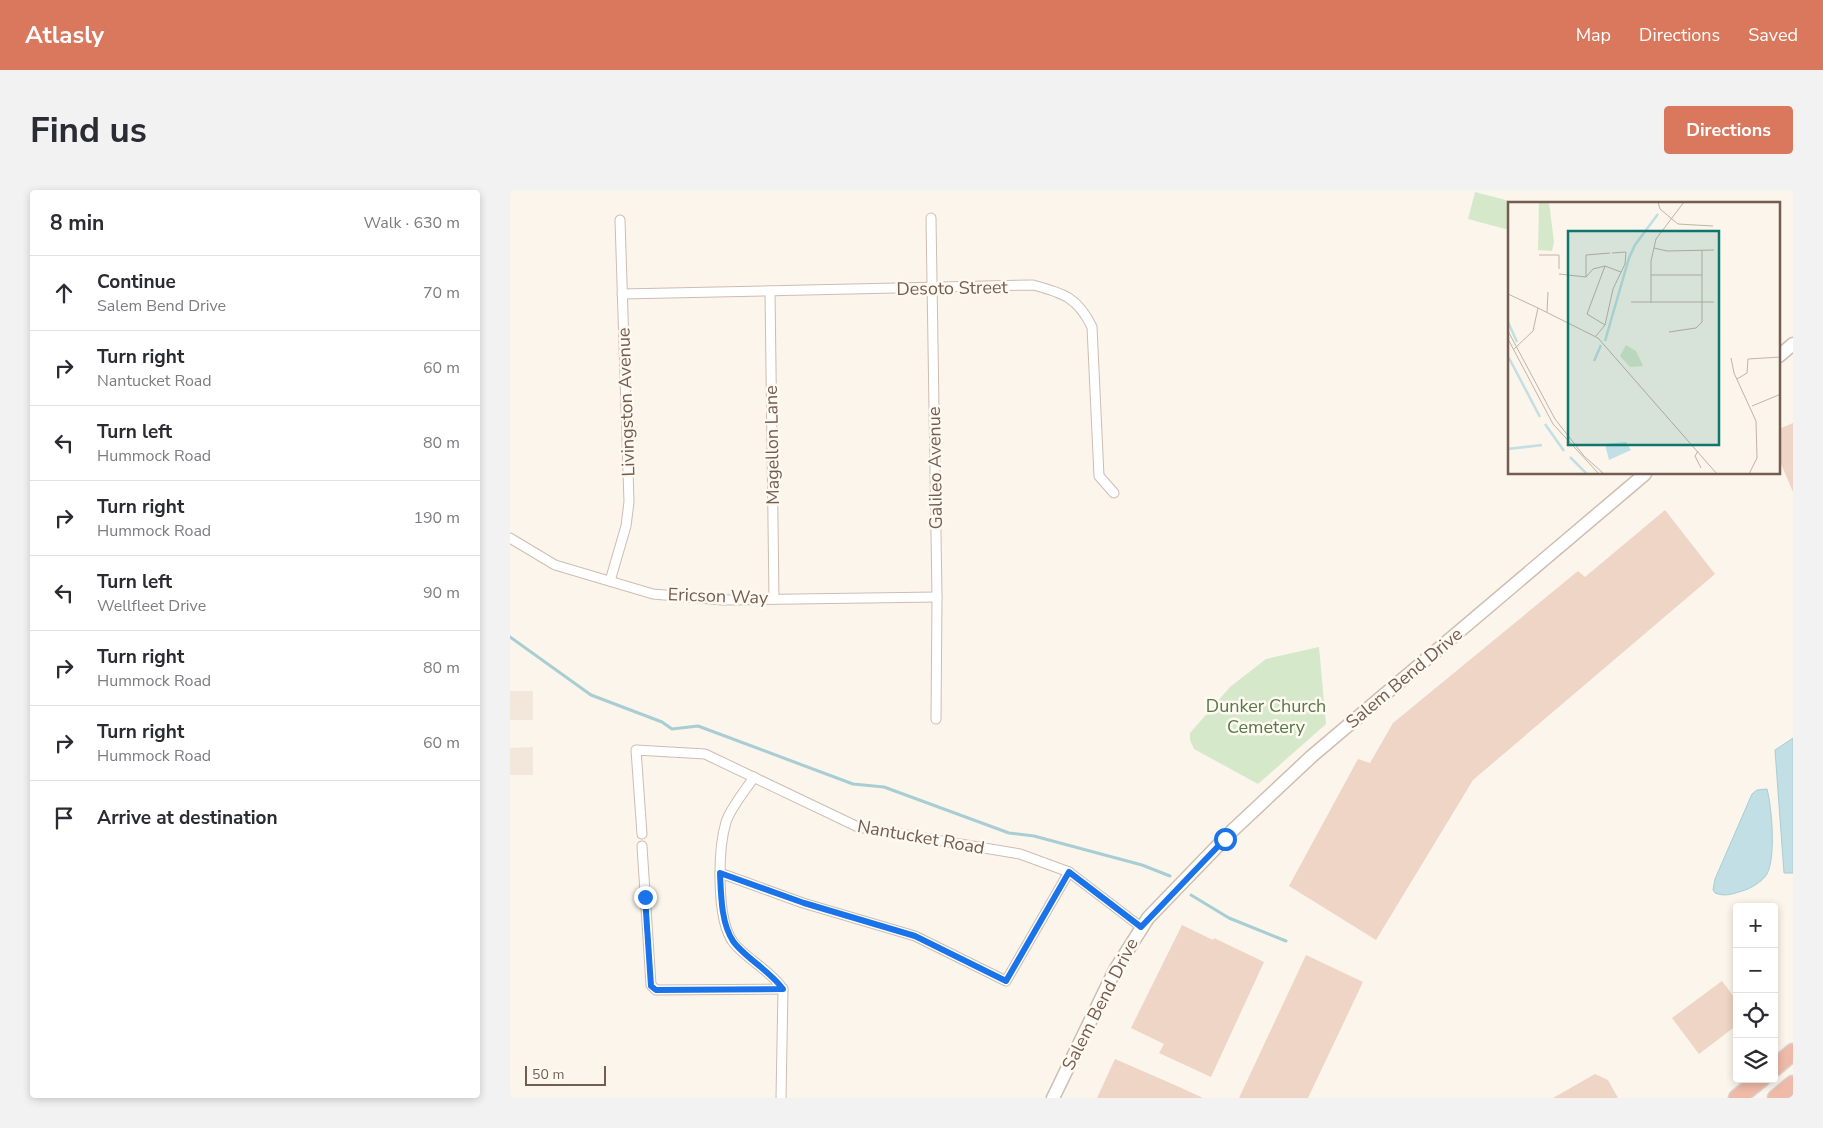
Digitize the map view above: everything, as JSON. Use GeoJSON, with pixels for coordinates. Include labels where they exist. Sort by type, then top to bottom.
{"type":"FeatureCollection","features":[{"type":"Feature","properties":{"kind":"highway"},"geometry":{"type":"LineString","coordinates":[[1778,1065],[1793,1052]]}},
{"type":"Feature","properties":{"kind":"highway"},"geometry":{"type":"LineString","coordinates":[[1737,1098],[1756,1083]]}},
{"type":"Feature","properties":{"kind":"highway"},"geometry":{"type":"LineString","coordinates":[[1776,1098],[1793,1084]]}},
{"type":"Feature","properties":{"kind":"street","name":"Galileo Avenue"},"geometry":{"type":"LineString","coordinates":[[932,218],[937,597],[936,719]]}},
{"type":"Feature","properties":{"kind":"street","name":"Livingston Avenue"},"geometry":{"type":"LineString","coordinates":[[610,581],[626,526],[630,502],[620,220]]}},
{"type":"Feature","properties":{"kind":"street","name":"Desoto Street"},"geometry":{"type":"LineString","coordinates":[[622,294],[1033,286],[1068,297],[1084,310],[1092,327],[1099,476],[1114,493]]}},
{"type":"Feature","properties":{"kind":"street","name":"Magellon Lane"},"geometry":{"type":"LineString","coordinates":[[770,291],[774,598]]}},
{"type":"Feature","properties":{"kind":"street"},"geometry":{"type":"LineString","coordinates":[[1780,355],[1793,344]]}},
{"type":"Feature","properties":{"kind":"street","name":"Salem Bend Drive"},"geometry":{"type":"LineString","coordinates":[[1052,1098],[1114,970],[1141,927],[1233,830],[1312,756],[1644,475]]}},
{"type":"Feature","properties":{"kind":"street","name":"Ericson Way"},"geometry":{"type":"LineString","coordinates":[[510,538],[555,565],[653,594],[688,598],[937,597]]}},
{"type":"Feature","properties":{"kind":"street","name":"Nantucket Road"},"geometry":{"type":"LineString","coordinates":[[642,834],[636,750],[705,754],[858,828],[1020,854],[1069,872],[1141,927]]}},
{"type":"Feature","properties":{"kind":"street"},"geometry":{"type":"LineString","coordinates":[[754,777],[726,821],[720,873],[725,917],[734,942],[774,976],[783,989],[781,1098]]}},
{"type":"Feature","properties":{"kind":"street"},"geometry":{"type":"LineString","coordinates":[[642,846],[651,986],[656,990],[783,989]]}},
{"type":"Feature","properties":{"kind":"street"},"geometry":{"type":"LineString","coordinates":[[720,873],[804,903],[915,936],[1006,981],[1069,872]]}},
{"type":"Feature","properties":{"kind":"shaded area"},"geometry":{"type":"Polygon","coordinates":[[[510,691],[533,691],[533,720],[510,720],[510,691]]]}},
{"type":"Feature","properties":{"kind":"shaded area"},"geometry":{"type":"Polygon","coordinates":[[[533,747],[533,775],[510,775],[510,748],[533,747]]]}},
{"type":"Feature","properties":{"kind":"green space"},"geometry":{"type":"Polygon","coordinates":[[[1475,192],[1513,202],[1508,202],[1508,230],[1468,219],[1475,192]]]}},
{"type":"Feature","properties":{"kind":"green space","name":"Dunker Church Cemetery"},"geometry":{"type":"Polygon","coordinates":[[[1319,647],[1326,724],[1258,784],[1194,749],[1190,740],[1190,733],[1230,687],[1266,659],[1319,647]]]}},
{"type":"Feature","properties":{"kind":"water"},"geometry":{"type":"Polygon","coordinates":[[[1793,738],[1793,873],[1784,873],[1775,750],[1793,738]]]}},
{"type":"Feature","properties":{"kind":"water"},"geometry":{"type":"Polygon","coordinates":[[[1767,789],[1772,820],[1772,856],[1767,874],[1759,882],[1745,890],[1728,895],[1715,893],[1713,890],[1715,879],[1752,794],[1757,790],[1767,789]]]}},
{"type":"Feature","properties":{"kind":"building"},"geometry":{"type":"Polygon","coordinates":[[[1793,423],[1793,492],[1780,461],[1780,429],[1793,423]]]}},
{"type":"Feature","properties":{"kind":"building"},"geometry":{"type":"Polygon","coordinates":[[[1665,510],[1715,574],[1473,780],[1376,940],[1289,886],[1358,759],[1370,763],[1393,723],[1578,571],[1585,577],[1665,510]]]}},
{"type":"Feature","properties":{"kind":"building"},"geometry":{"type":"Polygon","coordinates":[[[1182,925],[1264,962],[1211,1077],[1159,1053],[1164,1044],[1131,1028],[1182,925]]]}},
{"type":"Feature","properties":{"kind":"building"},"geometry":{"type":"Polygon","coordinates":[[[1306,955],[1363,982],[1308,1098],[1239,1098],[1306,955]]]}},
{"type":"Feature","properties":{"kind":"building"},"geometry":{"type":"Polygon","coordinates":[[[1722,981],[1733,996],[1733,1028],[1699,1054],[1672,1018],[1722,981]]]}},
{"type":"Feature","properties":{"kind":"building"},"geometry":{"type":"Polygon","coordinates":[[[1115,1059],[1177,1086],[1203,1098],[1097,1098],[1115,1059]]]}},
{"type":"Feature","properties":{"kind":"building"},"geometry":{"type":"Polygon","coordinates":[[[1595,1074],[1608,1080],[1618,1098],[1553,1098],[1595,1074]]]}},
{"type":"Feature","properties":{"kind":"waterway"},"geometry":{"type":"LineString","coordinates":[[510,637],[591,695],[662,722],[672,729],[698,726],[853,784],[884,787],[1009,833],[1034,836],[1142,865],[1170,876]]}},
{"type":"Feature","properties":{"kind":"waterway"},"geometry":{"type":"LineString","coordinates":[[1191,895],[1229,918],[1286,941]]}},
{"type":"Feature","properties":{"kind":"route"},"geometry":{"type":"LineString","coordinates":[[645,897],[651,986],[656,990],[783,989],[774,976],[734,942],[729,934],[721,893],[720,873],[804,903],[915,936],[1006,981],[1069,872],[1141,927],[1225,839]]}}]}
